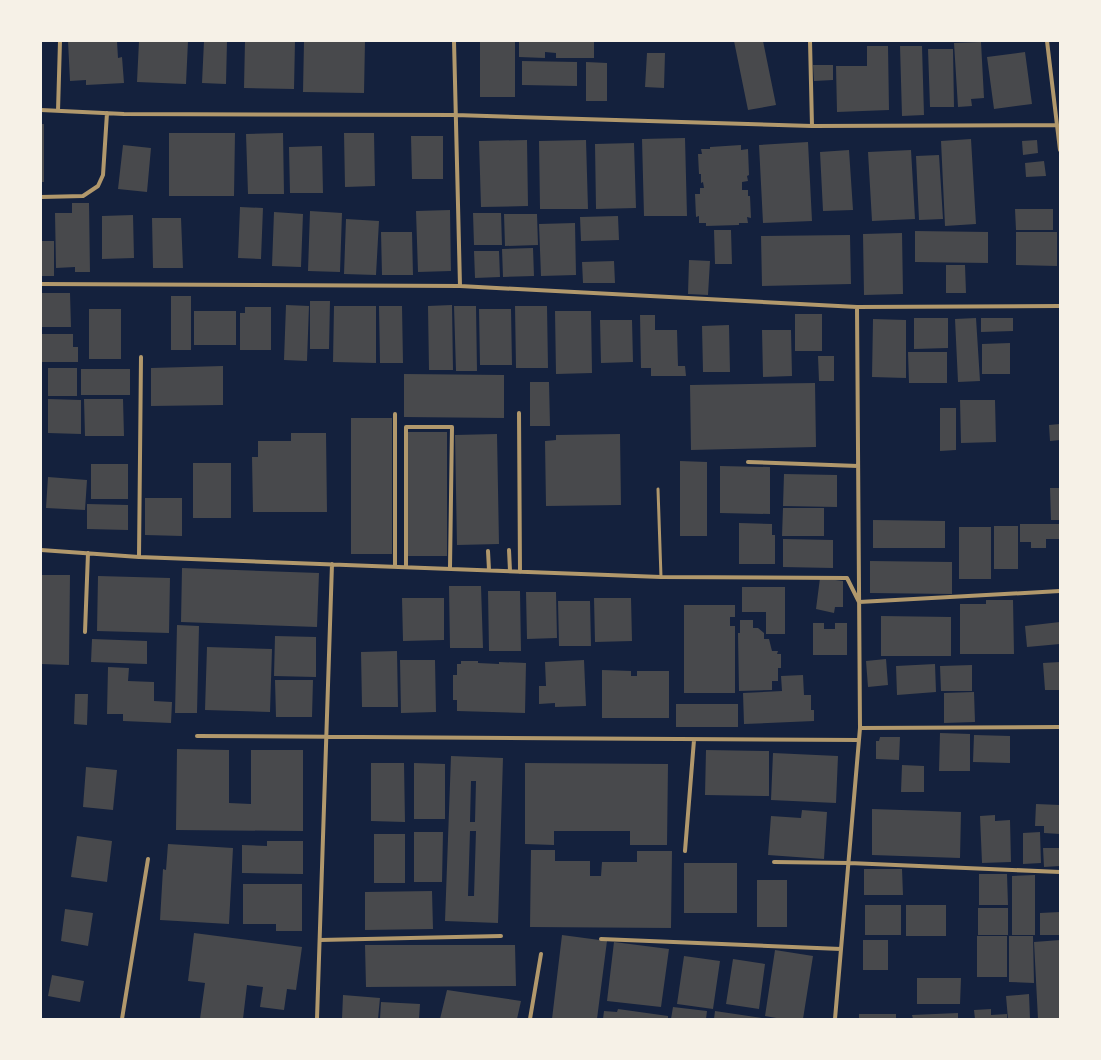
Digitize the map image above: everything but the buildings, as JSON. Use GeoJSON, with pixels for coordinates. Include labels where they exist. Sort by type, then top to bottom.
{"type":"FeatureCollection","features":[{"type":"Feature","properties":{"kind":"street"},"geometry":{"type":"LineString","coordinates":[[58,111],[60,41]]}},
{"type":"Feature","properties":{"kind":"street"},"geometry":{"type":"LineString","coordinates":[[454,41],[460,286]]}},
{"type":"Feature","properties":{"kind":"street"},"geometry":{"type":"LineString","coordinates":[[810,41],[812,126]]}},
{"type":"Feature","properties":{"kind":"street"},"geometry":{"type":"LineString","coordinates":[[1047,41],[1060,150]]}},
{"type":"Feature","properties":{"kind":"street"},"geometry":{"type":"LineString","coordinates":[[41,110],[107,113],[455,115],[812,126],[1057,125]]}},
{"type":"Feature","properties":{"kind":"street"},"geometry":{"type":"LineString","coordinates":[[41,197],[83,196],[98,186],[103,175],[107,113]]}},
{"type":"Feature","properties":{"kind":"street"},"geometry":{"type":"LineString","coordinates":[[41,284],[460,286],[857,307],[1060,306]]}},
{"type":"Feature","properties":{"kind":"street"},"geometry":{"type":"LineString","coordinates":[[835,1019],[860,728],[857,307]]}},
{"type":"Feature","properties":{"kind":"street"},"geometry":{"type":"LineString","coordinates":[[139,557],[140,357]]}},
{"type":"Feature","properties":{"kind":"street"},"geometry":{"type":"LineString","coordinates":[[519,413],[520,572]]}},
{"type":"Feature","properties":{"kind":"street"},"geometry":{"type":"LineString","coordinates":[[395,414],[395,566]]}},
{"type":"Feature","properties":{"kind":"street"},"geometry":{"type":"LineString","coordinates":[[406,567],[406,428],[452,427],[450,568]]}},
{"type":"Feature","properties":{"kind":"street"},"geometry":{"type":"LineString","coordinates":[[748,462],[858,466]]}},
{"type":"Feature","properties":{"kind":"street"},"geometry":{"type":"LineString","coordinates":[[41,550],[139,557],[661,577],[847,578],[859,602]]}},
{"type":"Feature","properties":{"kind":"street"},"geometry":{"type":"LineString","coordinates":[[509,550],[510,571]]}},
{"type":"Feature","properties":{"kind":"street"},"geometry":{"type":"LineString","coordinates":[[488,552],[488,570]]}},
{"type":"Feature","properties":{"kind":"street"},"geometry":{"type":"LineString","coordinates":[[85,632],[88,553]]}},
{"type":"Feature","properties":{"kind":"street"},"geometry":{"type":"LineString","coordinates":[[317,1019],[332,564]]}},
{"type":"Feature","properties":{"kind":"street"},"geometry":{"type":"LineString","coordinates":[[859,602],[1060,591]]}},
{"type":"Feature","properties":{"kind":"street"},"geometry":{"type":"LineString","coordinates":[[860,728],[1060,727]]}},
{"type":"Feature","properties":{"kind":"street"},"geometry":{"type":"LineString","coordinates":[[197,736],[327,738],[859,740]]}},
{"type":"Feature","properties":{"kind":"street"},"geometry":{"type":"LineString","coordinates":[[685,851],[694,740]]}},
{"type":"Feature","properties":{"kind":"street"},"geometry":{"type":"LineString","coordinates":[[122,1019],[148,859]]}},
{"type":"Feature","properties":{"kind":"street"},"geometry":{"type":"LineString","coordinates":[[774,862],[849,863],[1060,872]]}},
{"type":"Feature","properties":{"kind":"street"},"geometry":{"type":"LineString","coordinates":[[320,940],[501,936]]}},
{"type":"Feature","properties":{"kind":"street"},"geometry":{"type":"LineString","coordinates":[[601,939],[841,949]]}},
{"type":"Feature","properties":{"kind":"street"},"geometry":{"type":"LineString","coordinates":[[530,1019],[541,954]]}},
{"type":"Feature","properties":{"kind":"lane"},"geometry":{"type":"LineString","coordinates":[[658,489],[661,577]]}}]}
